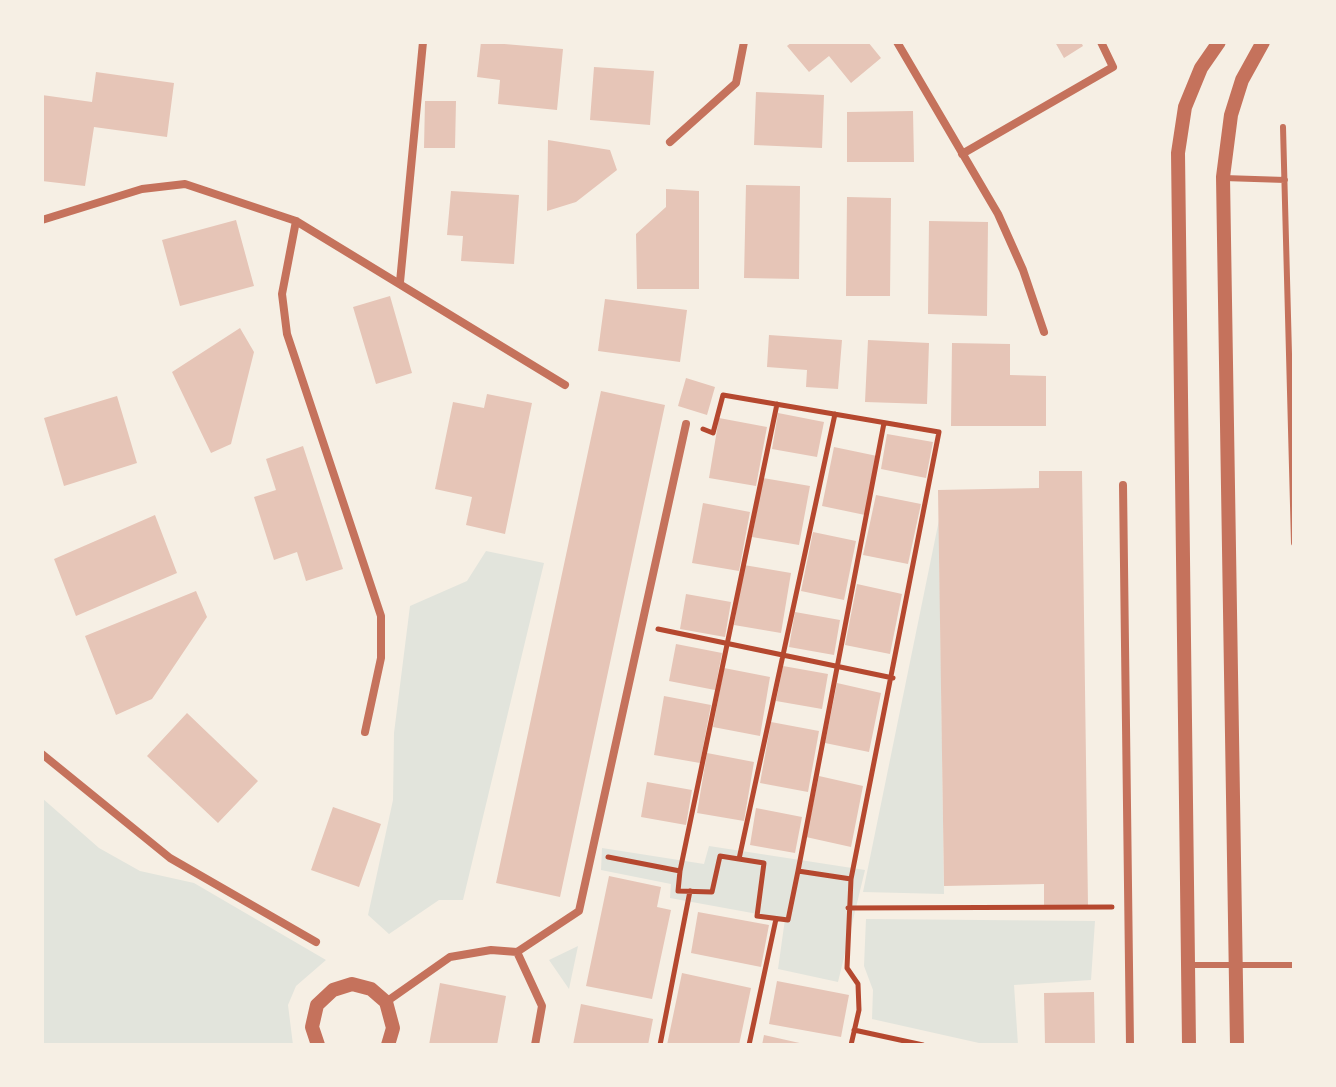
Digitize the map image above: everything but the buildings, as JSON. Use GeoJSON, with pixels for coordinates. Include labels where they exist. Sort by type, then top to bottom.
{"type":"FeatureCollection","features":[{"type":"Feature","properties":{"kind":"street"},"geometry":{"type":"LineString","coordinates":[[400,282],[423,42]]}},
{"type":"Feature","properties":{"kind":"street"},"geometry":{"type":"LineString","coordinates":[[670,142],[736,83],[744,42]]}},
{"type":"Feature","properties":{"kind":"street"},"geometry":{"type":"LineString","coordinates":[[897,42],[998,214],[1023,270],[1044,332]]}},
{"type":"Feature","properties":{"kind":"street"},"geometry":{"type":"LineString","coordinates":[[962,154],[1113,67],[1101,42]]}},
{"type":"Feature","properties":{"kind":"street"},"geometry":{"type":"LineString","coordinates":[[1189,1045],[1178,153],[1185,107],[1201,68],[1219,42]]}},
{"type":"Feature","properties":{"kind":"street"},"geometry":{"type":"LineString","coordinates":[[1237,1045],[1223,177],[1231,115],[1242,80],[1263,42]]}},
{"type":"Feature","properties":{"kind":"street"},"geometry":{"type":"LineString","coordinates":[[42,220],[142,189],[185,184],[296,221],[565,385]]}},
{"type":"Feature","properties":{"kind":"street"},"geometry":{"type":"LineString","coordinates":[[296,221],[282,294],[287,334],[381,616],[381,658],[365,732]]}},
{"type":"Feature","properties":{"kind":"street"},"geometry":{"type":"LineString","coordinates":[[386,1002],[450,957],[491,950],[517,952],[579,911],[686,424]]}},
{"type":"Feature","properties":{"kind":"street"},"geometry":{"type":"LineString","coordinates":[[1123,485],[1125,907],[1130,1045]]}},
{"type":"Feature","properties":{"kind":"street"},"geometry":{"type":"LineString","coordinates":[[42,754],[170,858],[316,942]]}},
{"type":"Feature","properties":{"kind":"street"},"geometry":{"type":"LineString","coordinates":[[517,952],[542,1006],[535,1045]]}},
{"type":"Feature","properties":{"kind":"street"},"geometry":{"type":"LineString","coordinates":[[318,1045],[312,1027],[317,1005],[333,990],[362,985],[386,1002],[393,1028],[388,1045]]}},
{"type":"Feature","properties":{"kind":"lane"},"geometry":{"type":"LineString","coordinates":[[1283,127],[1294,543]]}},
{"type":"Feature","properties":{"kind":"lane"},"geometry":{"type":"LineString","coordinates":[[1223,177],[1285,180]]}},
{"type":"Feature","properties":{"kind":"lane"},"geometry":{"type":"LineString","coordinates":[[1188,965],[1294,965]]}},
{"type":"Feature","properties":{"kind":"path"},"geometry":{"type":"LineString","coordinates":[[686,424],[713,433],[723,395],[939,432],[851,879],[847,968],[858,984],[859,1010],[851,1045]]}},
{"type":"Feature","properties":{"kind":"path"},"geometry":{"type":"LineString","coordinates":[[777,404],[678,891],[712,892],[720,856],[764,863],[757,916],[788,920],[884,423]]}},
{"type":"Feature","properties":{"kind":"path"},"geometry":{"type":"LineString","coordinates":[[739,859],[835,414]]}},
{"type":"Feature","properties":{"kind":"path"},"geometry":{"type":"LineString","coordinates":[[642,626],[893,678]]}},
{"type":"Feature","properties":{"kind":"path"},"geometry":{"type":"LineString","coordinates":[[592,854],[680,871]]}},
{"type":"Feature","properties":{"kind":"path"},"geometry":{"type":"LineString","coordinates":[[798,871],[851,879]]}},
{"type":"Feature","properties":{"kind":"path"},"geometry":{"type":"LineString","coordinates":[[660,1045],[690,891]]}},
{"type":"Feature","properties":{"kind":"path"},"geometry":{"type":"LineString","coordinates":[[848,908],[1125,907]]}},
{"type":"Feature","properties":{"kind":"path"},"geometry":{"type":"LineString","coordinates":[[749,1045],[776,919]]}},
{"type":"Feature","properties":{"kind":"path"},"geometry":{"type":"LineString","coordinates":[[854,1030],[923,1045]]}},
{"type":"Feature","properties":{"kind":"shaded area"},"geometry":{"type":"Polygon","coordinates":[[[939,520],[944,894],[863,892],[939,520]]]}},
{"type":"Feature","properties":{"kind":"shaded area"},"geometry":{"type":"Polygon","coordinates":[[[486,551],[544,563],[463,900],[439,900],[389,934],[368,915],[393,800],[394,733],[410,606],[467,581],[486,551]]]}},
{"type":"Feature","properties":{"kind":"shaded area"},"geometry":{"type":"Polygon","coordinates":[[[42,798],[99,848],[140,871],[194,883],[326,960],[296,986],[288,1005],[293,1045],[42,1045],[42,798]]]}},
{"type":"Feature","properties":{"kind":"shaded area"},"geometry":{"type":"Polygon","coordinates":[[[709,846],[865,870],[838,982],[778,969],[785,919],[670,898],[671,884],[601,870],[602,848],[704,864],[709,846]]]}},
{"type":"Feature","properties":{"kind":"shaded area"},"geometry":{"type":"Polygon","coordinates":[[[866,919],[1095,921],[1091,980],[1014,985],[1018,1045],[988,1045],[872,1019],[873,990],[864,966],[866,919]]]}},
{"type":"Feature","properties":{"kind":"shaded area"},"geometry":{"type":"Polygon","coordinates":[[[578,946],[569,989],[549,960],[578,946]]]}}]}
